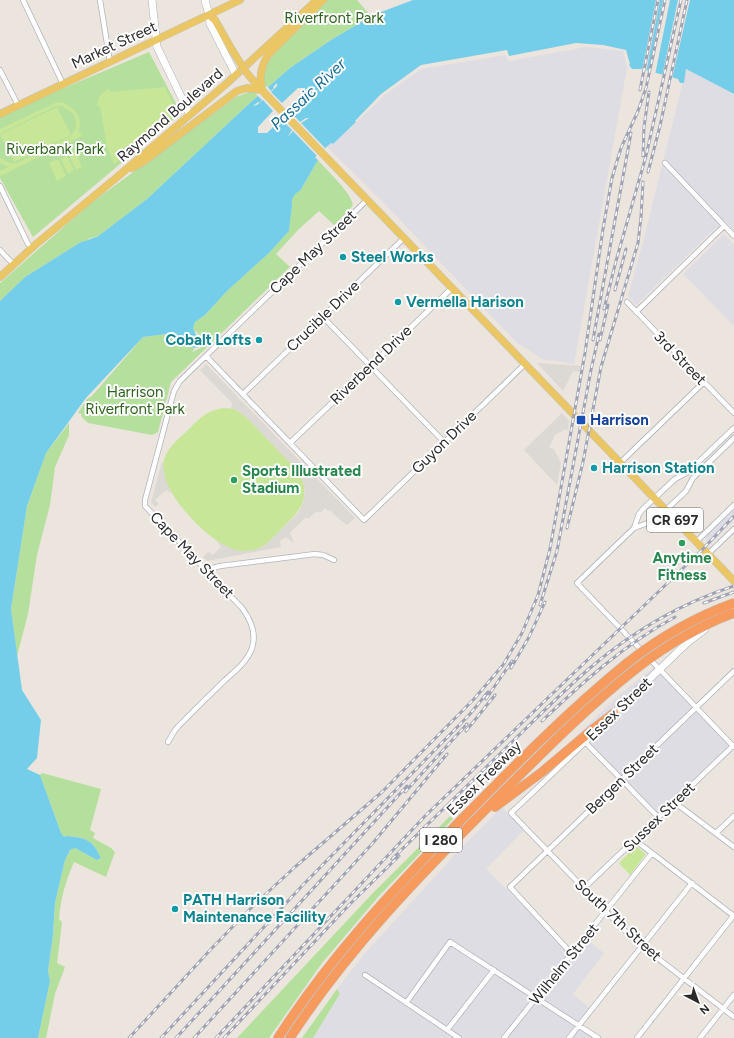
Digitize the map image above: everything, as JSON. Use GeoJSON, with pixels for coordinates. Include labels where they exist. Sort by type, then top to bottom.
{"type":"FeatureCollection","features":[{"type":"Feature","properties":{"kind":"highway"},"geometry":{"type":"LineString","coordinates":[[702,616],[734,599]]}},
{"type":"Feature","properties":{"kind":"highway","name":"Essex Freeway"},"geometry":{"type":"LineString","coordinates":[[278,1038],[306,996],[336,958],[388,898],[442,839],[567,716],[627,663],[666,635],[702,616],[734,603]]}},
{"type":"Feature","properties":{"kind":"highway","name":"Essex Freeway"},"geometry":{"type":"LineString","coordinates":[[290,1038],[329,983],[364,939],[434,862],[571,726],[637,668],[657,653],[685,635],[706,624],[734,613]]}},
{"type":"Feature","properties":{"kind":"highway"},"geometry":{"type":"LineString","coordinates":[[481,814],[494,807],[537,776],[614,713]]}},
{"type":"Feature","properties":{"kind":"main road","name":"Market Street"},"geometry":{"type":"LineString","coordinates":[[0,114],[240,0]]}},
{"type":"Feature","properties":{"kind":"main road","name":"Raymond Boulevard"},"geometry":{"type":"LineString","coordinates":[[0,277],[32,248],[120,175],[236,75],[317,0]]}},
{"type":"Feature","properties":{"kind":"main road"},"geometry":{"type":"LineString","coordinates":[[258,86],[261,69],[268,55],[323,0]]}},
{"type":"Feature","properties":{"kind":"main road"},"geometry":{"type":"LineString","coordinates":[[209,14],[215,20],[246,72],[258,86]]}},
{"type":"Feature","properties":{"kind":"main road"},"geometry":{"type":"LineString","coordinates":[[120,175],[143,162],[237,91],[258,86]]}},
{"type":"Feature","properties":{"kind":"main road","name":"CR 697"},"geometry":{"type":"LineString","coordinates":[[258,86],[620,461],[696,542],[733,578]]}},
{"type":"Feature","properties":{"kind":"street"},"geometry":{"type":"LineString","coordinates":[[23,0],[63,84]]}},
{"type":"Feature","properties":{"kind":"street"},"geometry":{"type":"LineString","coordinates":[[100,0],[110,62]]}},
{"type":"Feature","properties":{"kind":"street"},"geometry":{"type":"LineString","coordinates":[[152,0],[157,47],[190,115]]}},
{"type":"Feature","properties":{"kind":"street"},"geometry":{"type":"LineString","coordinates":[[205,0],[210,24],[236,75]]}},
{"type":"Feature","properties":{"kind":"street"},"geometry":{"type":"LineString","coordinates":[[0,70],[18,106]]}},
{"type":"Feature","properties":{"kind":"street"},"geometry":{"type":"LineString","coordinates":[[664,163],[734,236]]}},
{"type":"Feature","properties":{"kind":"street"},"geometry":{"type":"LineString","coordinates":[[0,186],[28,244],[32,248]]}},
{"type":"Feature","properties":{"kind":"street","name":"Cape May Street"},"geometry":{"type":"LineString","coordinates":[[168,742],[176,730],[238,668],[250,654],[253,647],[253,627],[249,617],[146,508],[144,503],[175,388],[180,381],[367,200]]}},
{"type":"Feature","properties":{"kind":"street"},"geometry":{"type":"LineString","coordinates":[[636,312],[724,226]]}},
{"type":"Feature","properties":{"kind":"street","name":"Crucible Drive"},"geometry":{"type":"LineString","coordinates":[[243,394],[404,238]]}},
{"type":"Feature","properties":{"kind":"street"},"geometry":{"type":"LineString","coordinates":[[0,250],[14,264]]}},
{"type":"Feature","properties":{"kind":"street","name":"Riverbend Drive"},"geometry":{"type":"LineString","coordinates":[[290,443],[452,288]]}},
{"type":"Feature","properties":{"kind":"street","name":"3rd Street"},"geometry":{"type":"LineString","coordinates":[[627,302],[734,414]]}},
{"type":"Feature","properties":{"kind":"street"},"geometry":{"type":"LineString","coordinates":[[323,317],[444,442]]}},
{"type":"Feature","properties":{"kind":"street"},"geometry":{"type":"LineString","coordinates":[[206,356],[290,443]]}},
{"type":"Feature","properties":{"kind":"street","name":"Guyon Drive"},"geometry":{"type":"LineString","coordinates":[[290,443],[364,520],[525,364]]}},
{"type":"Feature","properties":{"kind":"street"},"geometry":{"type":"LineString","coordinates":[[620,461],[704,382]]}},
{"type":"Feature","properties":{"kind":"street"},"geometry":{"type":"LineString","coordinates":[[634,528],[641,511],[675,479],[688,472],[734,428]]}},
{"type":"Feature","properties":{"kind":"street"},"geometry":{"type":"LineString","coordinates":[[734,438],[692,478],[686,491],[666,510],[650,522],[634,528],[577,583],[734,746]]}},
{"type":"Feature","properties":{"kind":"street"},"geometry":{"type":"LineString","coordinates":[[696,542],[734,505]]}},
{"type":"Feature","properties":{"kind":"street"},"geometry":{"type":"LineString","coordinates":[[708,554],[734,529]]}},
{"type":"Feature","properties":{"kind":"street"},"geometry":{"type":"LineString","coordinates":[[206,570],[220,566],[315,554],[323,554],[334,560]]}},
{"type":"Feature","properties":{"kind":"street","name":"Essex Street"},"geometry":{"type":"LineString","coordinates":[[511,813],[694,637],[714,623],[734,613]]}},
{"type":"Feature","properties":{"kind":"street","name":"Bergen Street"},"geometry":{"type":"LineString","coordinates":[[572,954],[510,887],[734,671]]}},
{"type":"Feature","properties":{"kind":"street"},"geometry":{"type":"LineString","coordinates":[[585,742],[658,817]]}},
{"type":"Feature","properties":{"kind":"street","name":"Sussex Street"},"geometry":{"type":"LineString","coordinates":[[583,889],[734,746]]}},
{"type":"Feature","properties":{"kind":"street"},"geometry":{"type":"LineString","coordinates":[[674,802],[734,847]]}},
{"type":"Feature","properties":{"kind":"street","name":"South 7th Street"},"geometry":{"type":"LineString","coordinates":[[511,813],[605,912],[642,946],[734,1017]]}},
{"type":"Feature","properties":{"kind":"street"},"geometry":{"type":"LineString","coordinates":[[716,833],[734,816]]}},
{"type":"Feature","properties":{"kind":"street"},"geometry":{"type":"LineString","coordinates":[[635,840],[734,916],[637,1038]]}},
{"type":"Feature","properties":{"kind":"street","name":"Wilhelm Street"},"geometry":{"type":"LineString","coordinates":[[504,1038],[652,853]]}},
{"type":"Feature","properties":{"kind":"street"},"geometry":{"type":"LineString","coordinates":[[569,1038],[692,883]]}},
{"type":"Feature","properties":{"kind":"street"},"geometry":{"type":"LineString","coordinates":[[406,1003],[450,942],[598,1038]]}},
{"type":"Feature","properties":{"kind":"street"},"geometry":{"type":"LineString","coordinates":[[447,1030],[494,970]]}},
{"type":"Feature","properties":{"kind":"street"},"geometry":{"type":"LineString","coordinates":[[365,976],[459,1038]]}},
{"type":"Feature","properties":{"kind":"street"},"geometry":{"type":"LineString","coordinates":[[700,1038],[734,995]]}},
{"type":"Feature","properties":{"kind":"shaded area"},"geometry":{"type":"Polygon","coordinates":[[[586,47],[623,51],[627,68],[574,364],[542,359],[516,342],[384,203],[327,147],[331,143],[333,144],[386,94],[421,69],[505,55],[509,61],[586,47]]]}},
{"type":"Feature","properties":{"kind":"shaded area"},"geometry":{"type":"Polygon","coordinates":[[[686,69],[734,94],[734,230],[724,220],[636,305],[628,296],[686,69]]]}},
{"type":"Feature","properties":{"kind":"shaded area"},"geometry":{"type":"Polygon","coordinates":[[[724,234],[734,245],[734,326],[683,274],[724,234]]]}},
{"type":"Feature","properties":{"kind":"shaded area"},"geometry":{"type":"Polygon","coordinates":[[[537,363],[582,366],[581,372],[573,371],[563,391],[537,363]]]}},
{"type":"Feature","properties":{"kind":"shaded area"},"geometry":{"type":"Polygon","coordinates":[[[206,364],[355,518],[347,525],[330,510],[328,511],[325,508],[320,513],[317,511],[308,519],[306,517],[290,533],[294,542],[286,537],[280,541],[281,547],[207,561],[203,557],[209,552],[213,555],[221,547],[218,543],[219,542],[232,549],[240,551],[254,550],[264,546],[298,513],[303,503],[305,493],[299,472],[246,417],[235,409],[231,409],[232,403],[200,370],[206,364]]]}},
{"type":"Feature","properties":{"kind":"shaded area"},"geometry":{"type":"Polygon","coordinates":[[[562,413],[569,421],[568,431],[566,429],[555,435],[549,448],[554,449],[561,463],[557,485],[524,450],[562,413]]]}},
{"type":"Feature","properties":{"kind":"shaded area"},"geometry":{"type":"Polygon","coordinates":[[[162,462],[165,478],[171,492],[170,493],[166,490],[155,500],[159,504],[155,507],[151,502],[162,462]]]}},
{"type":"Feature","properties":{"kind":"shaded area"},"geometry":{"type":"Polygon","coordinates":[[[734,508],[734,521],[710,544],[704,537],[734,508]]]}},
{"type":"Feature","properties":{"kind":"shaded area"},"geometry":{"type":"Polygon","coordinates":[[[654,667],[731,747],[656,818],[576,736],[619,695],[654,667]]]}},
{"type":"Feature","properties":{"kind":"shaded area"},"geometry":{"type":"Polygon","coordinates":[[[502,807],[525,829],[486,869],[573,954],[585,938],[604,953],[573,994],[592,1010],[579,1027],[595,1038],[313,1038],[340,995],[337,989],[366,952],[460,849],[502,807]]]}},
{"type":"Feature","properties":{"kind":"green space","name":"Riverfront Park"},"geometry":{"type":"Polygon","coordinates":[[[327,0],[357,0],[371,16],[331,40],[290,68],[251,102],[147,199],[97,237],[81,242],[25,277],[0,301],[0,283],[91,203],[236,97],[249,92],[264,78],[267,65],[274,54],[327,0]]]}},
{"type":"Feature","properties":{"kind":"green space","name":"Riverbank Park"},"geometry":{"type":"Polygon","coordinates":[[[149,52],[181,113],[33,237],[0,178],[0,115],[149,52]]]}},
{"type":"Feature","properties":{"kind":"green space"},"geometry":{"type":"Polygon","coordinates":[[[165,87],[175,108],[175,114],[114,164],[107,146],[100,106],[97,106],[99,97],[108,88],[111,92],[165,87]]]}},
{"type":"Feature","properties":{"kind":"green space"},"geometry":{"type":"Polygon","coordinates":[[[62,102],[71,107],[77,114],[80,122],[78,132],[80,132],[82,136],[0,176],[0,171],[8,167],[0,163],[0,158],[10,163],[17,163],[72,135],[76,127],[76,121],[74,114],[62,106],[56,106],[3,132],[1,134],[57,107],[71,135],[14,162],[0,134],[0,129],[55,103],[62,102]]]}},
{"type":"Feature","properties":{"kind":"green space"},"geometry":{"type":"Polygon","coordinates":[[[76,152],[82,167],[76,170],[69,155],[76,152]]]}},
{"type":"Feature","properties":{"kind":"green space"},"geometry":{"type":"Polygon","coordinates":[[[67,156],[74,170],[68,174],[61,159],[67,156]]]}},
{"type":"Feature","properties":{"kind":"green space"},"geometry":{"type":"Polygon","coordinates":[[[58,159],[66,176],[57,181],[49,163],[58,159]]]}},
{"type":"Feature","properties":{"kind":"green space","name":"Harrison Riverfront Park"},"geometry":{"type":"Polygon","coordinates":[[[318,160],[348,194],[353,205],[334,225],[319,211],[298,230],[276,254],[290,267],[171,382],[158,432],[152,435],[88,423],[81,416],[82,413],[78,413],[87,399],[92,396],[143,337],[167,334],[194,348],[193,352],[202,347],[205,341],[196,331],[195,333],[193,328],[195,322],[205,315],[227,291],[269,253],[289,231],[292,206],[291,202],[295,193],[300,191],[318,160]]]}},
{"type":"Feature","properties":{"kind":"green space","name":"Sports Illustrated Stadium"},"geometry":{"type":"Polygon","coordinates":[[[223,408],[235,409],[246,417],[299,472],[304,486],[304,498],[299,510],[268,543],[263,547],[252,551],[241,552],[233,550],[221,544],[198,525],[177,501],[169,488],[164,475],[164,459],[175,442],[202,417],[211,411],[223,408]]]}},
{"type":"Feature","properties":{"kind":"green space"},"geometry":{"type":"Polygon","coordinates":[[[69,423],[69,435],[55,467],[50,505],[37,555],[28,614],[17,656],[11,609],[27,506],[46,453],[69,423]]]}},
{"type":"Feature","properties":{"kind":"green space"},"geometry":{"type":"Polygon","coordinates":[[[42,773],[101,789],[90,830],[95,833],[93,838],[111,848],[115,852],[106,877],[74,862],[62,897],[59,919],[62,922],[57,963],[65,967],[55,994],[46,1038],[38,1038],[50,981],[48,971],[53,935],[55,903],[65,860],[70,850],[75,848],[97,860],[101,858],[92,843],[84,839],[64,837],[61,833],[40,775],[42,773]]]}},
{"type":"Feature","properties":{"kind":"green space"},"geometry":{"type":"Polygon","coordinates":[[[450,816],[453,819],[379,896],[322,963],[269,1038],[237,1038],[372,894],[450,816]]]}},
{"type":"Feature","properties":{"kind":"green space"},"geometry":{"type":"Polygon","coordinates":[[[636,846],[646,854],[630,875],[619,863],[636,846]]]}},
{"type":"Feature","properties":{"kind":"green space"},"geometry":{"type":"Polygon","coordinates":[[[337,989],[340,994],[313,1038],[302,1038],[337,989]]]}},
{"type":"Feature","properties":{"kind":"water","name":"Passaic River"},"geometry":{"type":"Polygon","coordinates":[[[413,0],[734,0],[734,94],[686,69],[684,83],[680,83],[678,79],[642,69],[632,69],[629,65],[626,50],[603,45],[576,43],[509,56],[507,50],[421,65],[381,94],[355,121],[356,122],[333,144],[331,143],[315,157],[318,160],[300,191],[296,193],[293,199],[289,231],[269,253],[227,291],[205,315],[195,322],[193,328],[195,333],[202,341],[199,347],[194,348],[167,334],[143,337],[86,398],[46,453],[27,506],[11,609],[22,690],[41,720],[37,758],[27,769],[40,775],[61,833],[64,837],[84,839],[92,843],[101,858],[97,860],[75,848],[70,850],[65,860],[55,903],[53,935],[48,971],[50,981],[38,1038],[0,1038],[0,301],[25,277],[81,242],[97,237],[147,199],[251,102],[290,68],[331,40],[373,15],[413,0]]]}},
{"type":"Feature","properties":{"kind":"pier"},"geometry":{"type":"Polygon","coordinates":[[[656,0],[660,0],[646,72],[642,71],[656,0]]]}},
{"type":"Feature","properties":{"kind":"pier"},"geometry":{"type":"Polygon","coordinates":[[[663,0],[670,0],[655,75],[648,73],[663,0]]]}},
{"type":"Feature","properties":{"kind":"pier"},"geometry":{"type":"Polygon","coordinates":[[[678,0],[690,0],[672,79],[662,77],[678,0]]]}},
{"type":"Feature","properties":{"kind":"pier"},"geometry":{"type":"Polygon","coordinates":[[[277,83],[277,86],[271,92],[282,103],[298,88],[305,88],[305,96],[290,111],[300,122],[306,118],[309,118],[301,123],[325,148],[317,156],[293,131],[287,138],[292,130],[281,119],[267,133],[258,133],[258,127],[273,111],[263,100],[257,105],[253,106],[262,100],[256,94],[267,86],[271,91],[277,83]]]}},
{"type":"Feature","properties":{"kind":"railway"},"geometry":{"type":"LineString","coordinates":[[640,90],[658,0]]}},
{"type":"Feature","properties":{"kind":"railway"},"geometry":{"type":"LineString","coordinates":[[129,1038],[255,904],[295,867],[382,792],[474,699],[503,665],[522,633],[538,595],[550,549],[585,353],[612,178],[621,148],[638,111],[646,88],[665,0]]}},
{"type":"Feature","properties":{"kind":"railway"},"geometry":{"type":"LineString","coordinates":[[604,309],[646,156],[681,0]]}},
{"type":"Feature","properties":{"kind":"railway"},"geometry":{"type":"LineString","coordinates":[[648,172],[660,126],[687,0]]}},
{"type":"Feature","properties":{"kind":"railway"},"geometry":{"type":"LineString","coordinates":[[643,156],[644,127],[649,92]]}},
{"type":"Feature","properties":{"kind":"railway"},"geometry":{"type":"LineString","coordinates":[[593,340],[631,133]]}},
{"type":"Feature","properties":{"kind":"railway"},"geometry":{"type":"LineString","coordinates":[[567,528],[583,462],[601,367],[638,243],[643,182]]}},
{"type":"Feature","properties":{"kind":"railway"},"geometry":{"type":"LineString","coordinates":[[615,290],[626,249]]}},
{"type":"Feature","properties":{"kind":"railway"},"geometry":{"type":"LineString","coordinates":[[600,340],[608,305]]}},
{"type":"Feature","properties":{"kind":"railway"},"geometry":{"type":"LineString","coordinates":[[540,605],[557,551],[599,334]]}},
{"type":"Feature","properties":{"kind":"railway"},"geometry":{"type":"LineString","coordinates":[[216,1038],[426,815],[703,549],[734,516]]}},
{"type":"Feature","properties":{"kind":"railway"},"geometry":{"type":"LineString","coordinates":[[392,859],[560,695],[606,655],[623,642],[658,620],[695,601],[734,586]]}},
{"type":"Feature","properties":{"kind":"railway"},"geometry":{"type":"LineString","coordinates":[[704,603],[734,592]]}},
{"type":"Feature","properties":{"kind":"railway"},"geometry":{"type":"LineString","coordinates":[[511,668],[529,637],[545,602]]}},
{"type":"Feature","properties":{"kind":"railway"},"geometry":{"type":"LineString","coordinates":[[542,721],[605,664],[639,639],[675,617]]}},
{"type":"Feature","properties":{"kind":"railway"},"geometry":{"type":"LineString","coordinates":[[486,699],[512,661]]}},
{"type":"Feature","properties":{"kind":"railway"},"geometry":{"type":"LineString","coordinates":[[161,1038],[301,887],[470,714],[488,692]]}},
{"type":"Feature","properties":{"kind":"railway"},"geometry":{"type":"LineString","coordinates":[[466,731],[495,695]]}},
{"type":"Feature","properties":{"kind":"railway"},"geometry":{"type":"LineString","coordinates":[[405,792],[467,724]]}},
{"type":"Feature","properties":{"kind":"railway"},"geometry":{"type":"LineString","coordinates":[[194,1038],[372,844],[447,754]]}},
{"type":"Feature","properties":{"kind":"railway"},"geometry":{"type":"LineString","coordinates":[[176,1038],[407,786]]}},
{"type":"Feature","properties":{"kind":"railway"},"geometry":{"type":"LineString","coordinates":[[224,1038],[350,904],[399,856]]}},
{"type":"Feature","properties":{"kind":"place","name":"Steel Works"},"geometry":{"type":"Point","coordinates":[343,257]}},
{"type":"Feature","properties":{"kind":"place","name":"Vermella Harison"},"geometry":{"type":"Point","coordinates":[398,302]}},
{"type":"Feature","properties":{"kind":"place","name":"Cobalt Lofts"},"geometry":{"type":"Point","coordinates":[259,340]}},
{"type":"Feature","properties":{"kind":"place","name":"Harrison"},"geometry":{"type":"Point","coordinates":[581,420]}},
{"type":"Feature","properties":{"kind":"place","name":"Harrison Station"},"geometry":{"type":"Point","coordinates":[594,468]}},
{"type":"Feature","properties":{"kind":"place","name":"Sports Illustrated Stadium"},"geometry":{"type":"Point","coordinates":[234,480]}},
{"type":"Feature","properties":{"kind":"place","name":"Anytime Fitness"},"geometry":{"type":"Point","coordinates":[682,543]}},
{"type":"Feature","properties":{"kind":"place","name":"PATH Harrison Maintenance Facility"},"geometry":{"type":"Point","coordinates":[175,909]}}]}
